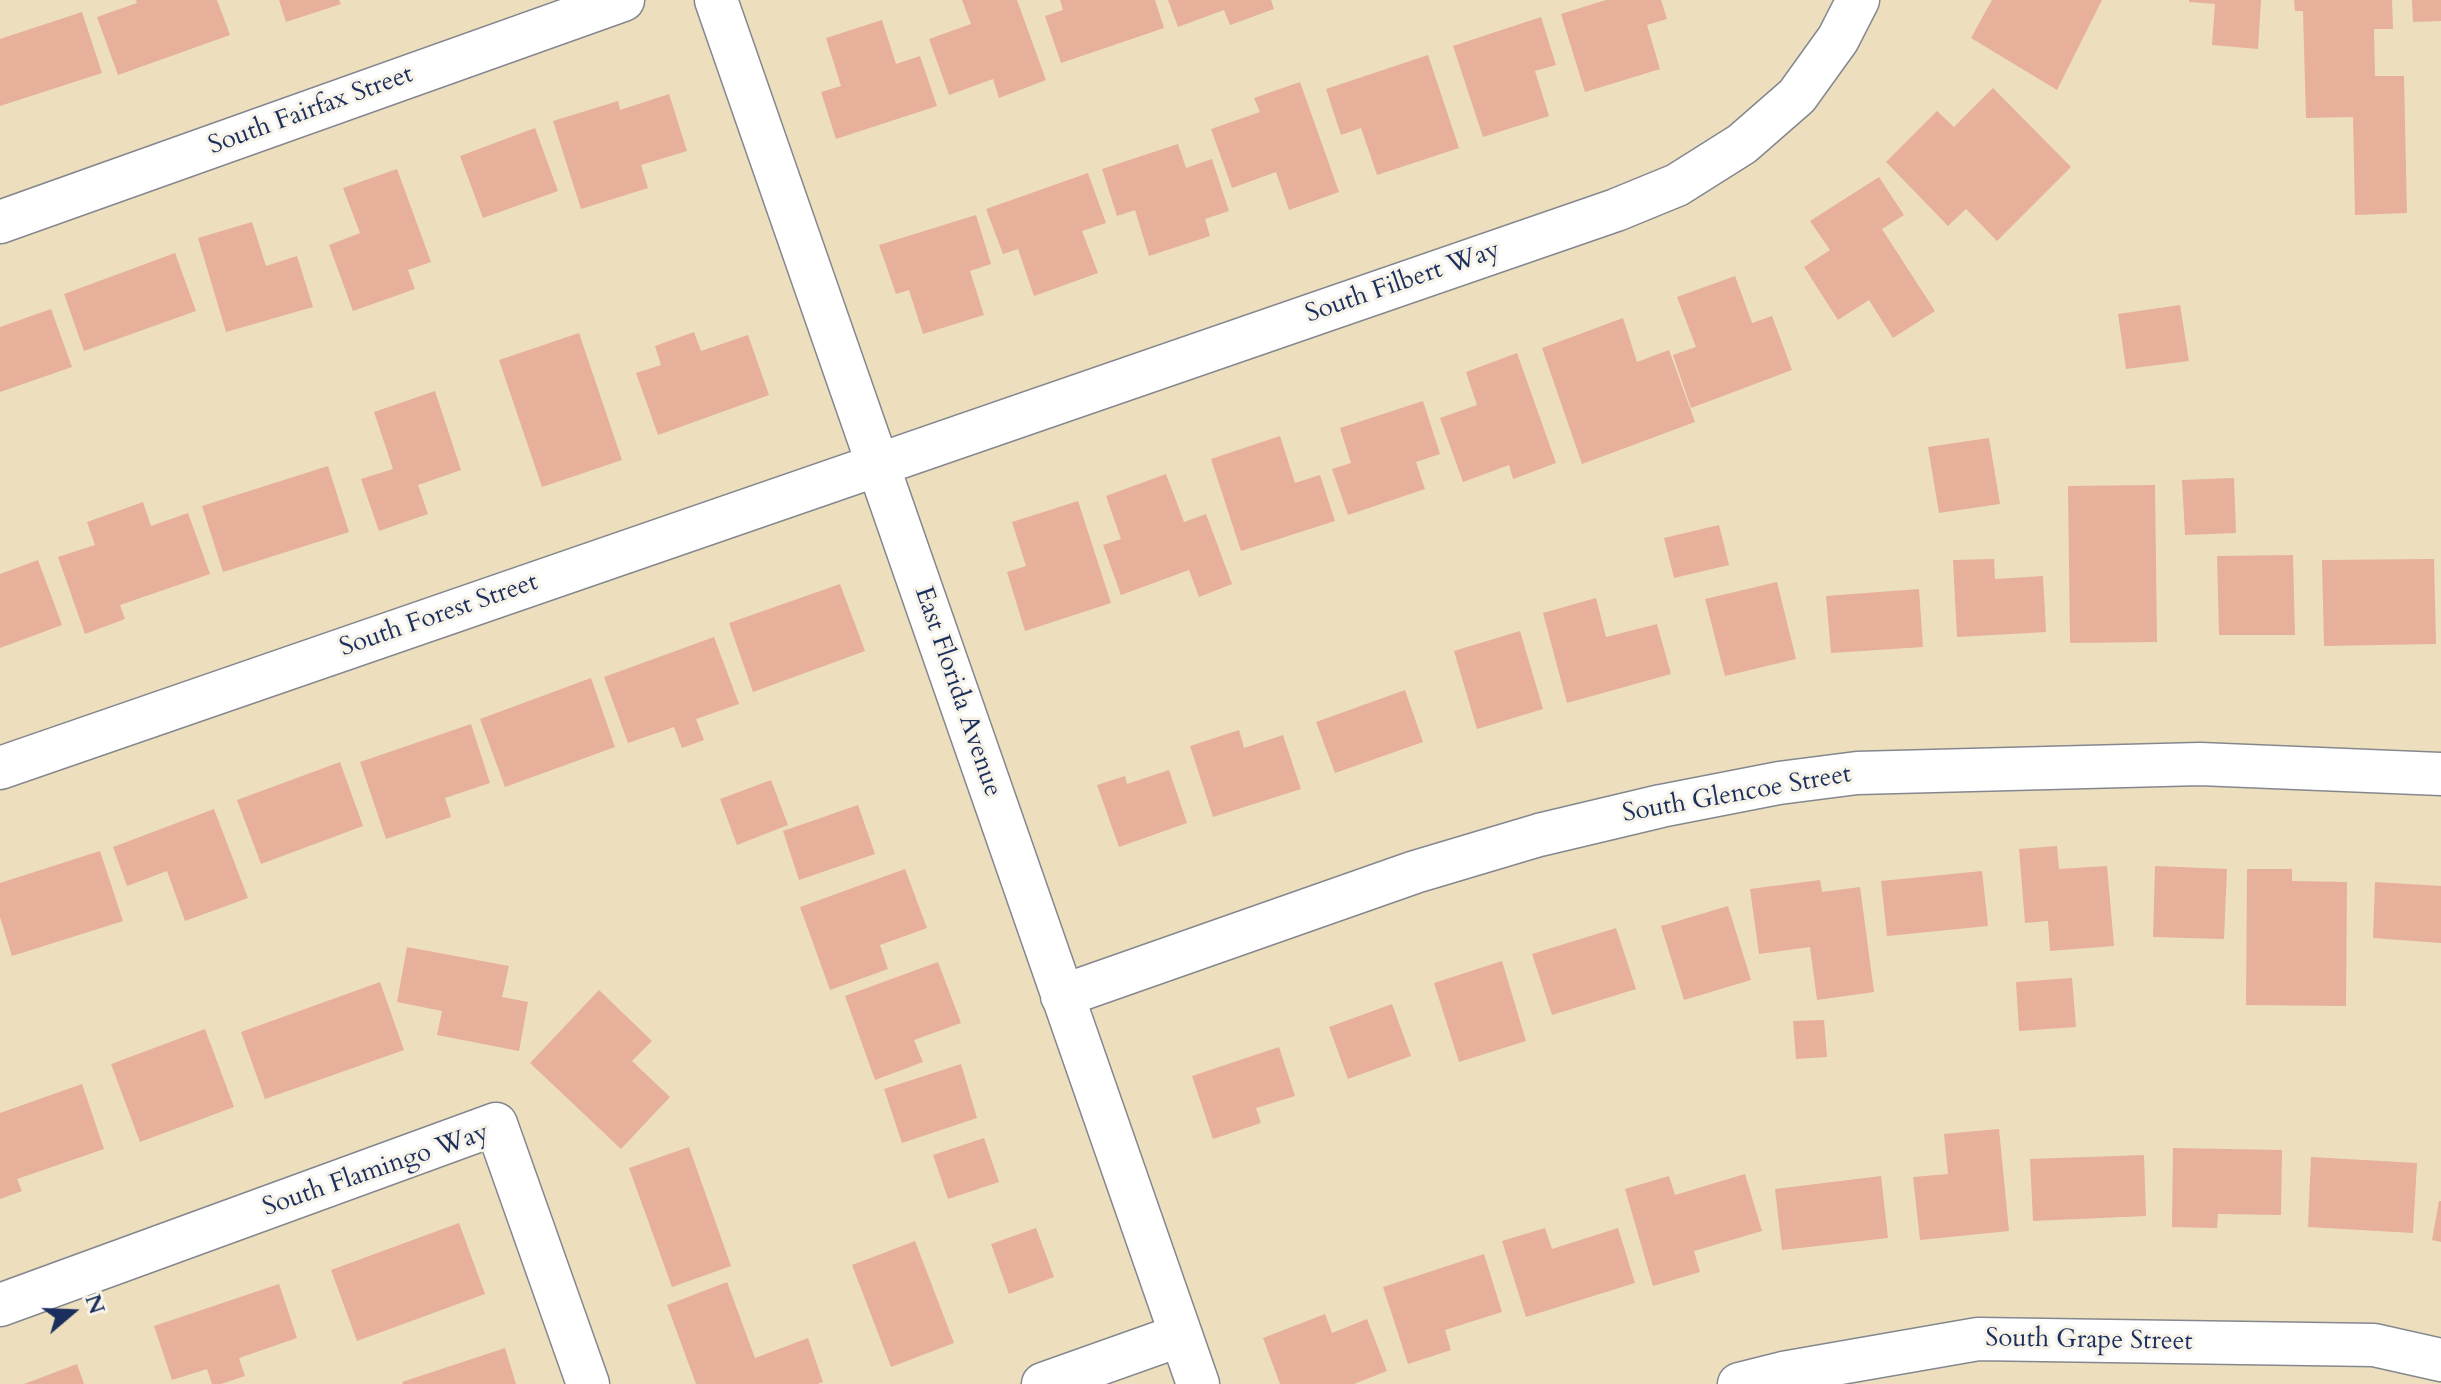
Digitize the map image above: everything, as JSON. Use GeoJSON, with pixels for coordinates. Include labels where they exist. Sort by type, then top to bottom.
{"type":"FeatureCollection","features":[{"type":"Feature","properties":{"kind":"street","name":"South Fairfax Street"},"geometry":{"type":"LineString","coordinates":[[0,222],[623,0]]}},
{"type":"Feature","properties":{"kind":"street","name":"East Florida Avenue"},"geometry":{"type":"LineString","coordinates":[[716,0],[1198,1384]]}},
{"type":"Feature","properties":{"kind":"street","name":"South Filbert Way"},"geometry":{"type":"LineString","coordinates":[[878,464],[1616,210],[1677,185],[1742,144],[1797,96],[1838,39],[1858,0]]}},
{"type":"Feature","properties":{"kind":"street","name":"South Forest Street"},"geometry":{"type":"LineString","coordinates":[[0,768],[878,464]]}},
{"type":"Feature","properties":{"kind":"street","name":"South Glencoe Street"},"geometry":{"type":"LineString","coordinates":[[1062,996],[1415,872],[1539,835],[1661,806],[1779,783],[1857,773],[2200,764],[2441,774]]}},
{"type":"Feature","properties":{"kind":"street","name":"South Flamingo Way"},"geometry":{"type":"LineString","coordinates":[[0,1305],[496,1124],[588,1384]]}},
{"type":"Feature","properties":{"kind":"street"},"geometry":{"type":"LineString","coordinates":[[1043,1384],[1181,1335]]}},
{"type":"Feature","properties":{"kind":"street","name":"South Grape Street"},"geometry":{"type":"LineString","coordinates":[[1739,1384],[1783,1373],[1978,1339],[2374,1345],[2441,1360]]}},
{"type":"Feature","properties":{"kind":"building"},"geometry":{"type":"Polygon","coordinates":[[[136,0],[217,0],[230,35],[118,75],[97,17],[137,3],[136,0]]]}},
{"type":"Feature","properties":{"kind":"building"},"geometry":{"type":"Polygon","coordinates":[[[279,0],[339,0],[341,4],[286,22],[279,0]]]}},
{"type":"Feature","properties":{"kind":"building"},"geometry":{"type":"Polygon","coordinates":[[[962,0],[1017,0],[1046,80],[999,98],[993,79],[949,95],[929,39],[971,24],[962,0]]]}},
{"type":"Feature","properties":{"kind":"building"},"geometry":{"type":"Polygon","coordinates":[[[1060,0],[1155,0],[1164,28],[1061,63],[1045,16],[1063,10],[1060,0]]]}},
{"type":"Feature","properties":{"kind":"building"},"geometry":{"type":"Polygon","coordinates":[[[1168,0],[1271,0],[1274,9],[1230,25],[1224,10],[1178,27],[1168,0]]]}},
{"type":"Feature","properties":{"kind":"building"},"geometry":{"type":"Polygon","coordinates":[[[1606,0],[1661,0],[1667,19],[1647,25],[1660,69],[1585,92],[1561,14],[1606,0]]]}},
{"type":"Feature","properties":{"kind":"building"},"geometry":{"type":"Polygon","coordinates":[[[1992,0],[2102,0],[2057,90],[1971,38],[1992,0]]]}},
{"type":"Feature","properties":{"kind":"building"},"geometry":{"type":"Polygon","coordinates":[[[2189,0],[2261,0],[2258,49],[2212,45],[2215,4],[2189,0]]]}},
{"type":"Feature","properties":{"kind":"building"},"geometry":{"type":"Polygon","coordinates":[[[2294,0],[2392,0],[2393,29],[2374,29],[2375,76],[2404,76],[2407,213],[2355,215],[2353,117],[2306,118],[2303,11],[2295,11],[2294,0]]]}},
{"type":"Feature","properties":{"kind":"building"},"geometry":{"type":"Polygon","coordinates":[[[2412,0],[2441,0],[2441,21],[2413,22],[2412,0]]]}},
{"type":"Feature","properties":{"kind":"building"},"geometry":{"type":"Polygon","coordinates":[[[82,12],[102,73],[0,106],[0,39],[82,12]]]}},
{"type":"Feature","properties":{"kind":"building"},"geometry":{"type":"Polygon","coordinates":[[[1541,17],[1556,65],[1535,71],[1549,116],[1483,137],[1453,46],[1541,17]]]}},
{"type":"Feature","properties":{"kind":"building"},"geometry":{"type":"Polygon","coordinates":[[[882,20],[896,64],[920,56],[937,106],[836,139],[821,92],[841,86],[826,38],[882,20]]]}},
{"type":"Feature","properties":{"kind":"building"},"geometry":{"type":"Polygon","coordinates":[[[1428,55],[1459,148],[1377,175],[1361,128],[1341,135],[1326,89],[1428,55]]]}},
{"type":"Feature","properties":{"kind":"building"},"geometry":{"type":"Polygon","coordinates":[[[1300,82],[1339,192],[1289,210],[1276,172],[1232,188],[1211,129],[1260,112],[1254,98],[1300,82]]]}},
{"type":"Feature","properties":{"kind":"building"},"geometry":{"type":"Polygon","coordinates":[[[1993,88],[2071,167],[1997,241],[1966,209],[1948,226],[1886,162],[1937,111],[1954,127],[1993,88]]]}},
{"type":"Feature","properties":{"kind":"building"},"geometry":{"type":"Polygon","coordinates":[[[669,94],[687,151],[641,165],[648,188],[581,209],[553,121],[618,101],[620,110],[669,94]]]}},
{"type":"Feature","properties":{"kind":"building"},"geometry":{"type":"Polygon","coordinates":[[[535,128],[558,191],[483,218],[460,156],[535,128]]]}},
{"type":"Feature","properties":{"kind":"building"},"geometry":{"type":"Polygon","coordinates":[[[1178,144],[1186,168],[1212,159],[1229,211],[1205,219],[1210,236],[1149,256],[1135,210],[1117,216],[1102,169],[1178,144]]]}},
{"type":"Feature","properties":{"kind":"building"},"geometry":{"type":"Polygon","coordinates":[[[397,169],[431,262],[408,270],[415,289],[353,311],[329,245],[360,233],[343,188],[397,169]]]}},
{"type":"Feature","properties":{"kind":"building"},"geometry":{"type":"Polygon","coordinates":[[[1088,173],[1106,223],[1082,231],[1098,273],[1034,296],[1018,249],[1003,254],[986,209],[1088,173]]]}},
{"type":"Feature","properties":{"kind":"building"},"geometry":{"type":"Polygon","coordinates":[[[1879,177],[1904,215],[1882,229],[1935,311],[1893,338],[1869,300],[1838,320],[1804,267],[1830,250],[1810,221],[1879,177]]]}},
{"type":"Feature","properties":{"kind":"building"},"geometry":{"type":"Polygon","coordinates":[[[976,215],[991,264],[970,271],[984,315],[923,334],[909,290],[896,294],[879,245],[976,215]]]}},
{"type":"Feature","properties":{"kind":"building"},"geometry":{"type":"Polygon","coordinates":[[[252,222],[266,266],[297,256],[313,307],[226,332],[198,238],[252,222]]]}},
{"type":"Feature","properties":{"kind":"building"},"geometry":{"type":"Polygon","coordinates":[[[175,253],[196,311],[84,351],[64,294],[175,253]]]}},
{"type":"Feature","properties":{"kind":"building"},"geometry":{"type":"Polygon","coordinates":[[[1735,276],[1752,323],[1772,316],[1792,370],[1691,408],[1673,355],[1696,347],[1677,297],[1735,276]]]}},
{"type":"Feature","properties":{"kind":"building"},"geometry":{"type":"Polygon","coordinates":[[[2180,305],[2189,361],[2126,369],[2118,314],[2180,305]]]}},
{"type":"Feature","properties":{"kind":"building"},"geometry":{"type":"Polygon","coordinates":[[[51,309],[72,367],[0,392],[0,327],[51,309]]]}},
{"type":"Feature","properties":{"kind":"building"},"geometry":{"type":"Polygon","coordinates":[[[1623,318],[1637,362],[1669,350],[1695,422],[1582,464],[1542,348],[1623,318]]]}},
{"type":"Feature","properties":{"kind":"building"},"geometry":{"type":"Polygon","coordinates":[[[694,332],[701,351],[748,335],[769,395],[658,435],[636,373],[661,365],[655,346],[694,332]]]}},
{"type":"Feature","properties":{"kind":"building"},"geometry":{"type":"Polygon","coordinates":[[[579,333],[622,460],[542,487],[499,360],[579,333]]]}},
{"type":"Feature","properties":{"kind":"building"},"geometry":{"type":"Polygon","coordinates":[[[1517,353],[1556,463],[1513,479],[1509,465],[1463,482],[1440,418],[1477,405],[1466,372],[1517,353]]]}},
{"type":"Feature","properties":{"kind":"building"},"geometry":{"type":"Polygon","coordinates":[[[435,391],[461,470],[418,485],[428,514],[379,531],[361,479],[393,469],[374,412],[435,391]]]}},
{"type":"Feature","properties":{"kind":"building"},"geometry":{"type":"Polygon","coordinates":[[[1423,401],[1440,454],[1416,462],[1425,489],[1348,515],[1332,469],[1351,463],[1340,428],[1423,401]]]}},
{"type":"Feature","properties":{"kind":"building"},"geometry":{"type":"Polygon","coordinates":[[[1280,436],[1295,483],[1320,475],[1335,521],[1241,551],[1211,459],[1280,436]]]}},
{"type":"Feature","properties":{"kind":"building"},"geometry":{"type":"Polygon","coordinates":[[[1989,438],[2000,504],[1939,513],[1928,447],[1989,438]]]}},
{"type":"Feature","properties":{"kind":"building"},"geometry":{"type":"Polygon","coordinates":[[[328,466],[349,532],[223,572],[202,506],[328,466]]]}},
{"type":"Feature","properties":{"kind":"building"},"geometry":{"type":"Polygon","coordinates":[[[1166,474],[1184,522],[1206,514],[1232,584],[1199,597],[1189,570],[1121,595],[1103,545],[1121,539],[1106,496],[1166,474]]]}},
{"type":"Feature","properties":{"kind":"building"},"geometry":{"type":"Polygon","coordinates":[[[2234,478],[2236,533],[2185,535],[2182,480],[2234,478]]]}},
{"type":"Feature","properties":{"kind":"building"},"geometry":{"type":"Polygon","coordinates":[[[2155,485],[2157,642],[2070,643],[2068,486],[2155,485]]]}},
{"type":"Feature","properties":{"kind":"building"},"geometry":{"type":"Polygon","coordinates":[[[1078,501],[1111,603],[1025,631],[1007,572],[1026,566],[1012,522],[1078,501]]]}},
{"type":"Feature","properties":{"kind":"building"},"geometry":{"type":"Polygon","coordinates":[[[143,502],[151,526],[188,513],[210,574],[120,605],[125,619],[85,634],[58,557],[95,545],[87,522],[143,502]]]}},
{"type":"Feature","properties":{"kind":"building"},"geometry":{"type":"Polygon","coordinates":[[[1719,525],[1729,565],[1674,578],[1664,538],[1719,525]]]}},
{"type":"Feature","properties":{"kind":"building"},"geometry":{"type":"Polygon","coordinates":[[[2293,555],[2295,635],[2219,635],[2217,556],[2293,555]]]}},
{"type":"Feature","properties":{"kind":"building"},"geometry":{"type":"Polygon","coordinates":[[[1994,559],[1995,579],[2043,576],[2046,632],[1957,637],[1953,560],[1994,559]]]}},
{"type":"Feature","properties":{"kind":"building"},"geometry":{"type":"Polygon","coordinates":[[[2434,559],[2436,644],[2324,646],[2322,560],[2434,559]]]}},
{"type":"Feature","properties":{"kind":"building"},"geometry":{"type":"Polygon","coordinates":[[[38,560],[62,625],[0,648],[0,574],[38,560]]]}},
{"type":"Feature","properties":{"kind":"building"},"geometry":{"type":"Polygon","coordinates":[[[1777,582],[1796,659],[1725,676],[1705,599],[1777,582]]]}},
{"type":"Feature","properties":{"kind":"building"},"geometry":{"type":"Polygon","coordinates":[[[840,584],[865,651],[753,692],[729,623],[840,584]]]}},
{"type":"Feature","properties":{"kind":"building"},"geometry":{"type":"Polygon","coordinates":[[[1919,589],[1923,647],[1831,653],[1826,596],[1919,589]]]}},
{"type":"Feature","properties":{"kind":"building"},"geometry":{"type":"Polygon","coordinates":[[[1596,598],[1606,637],[1657,624],[1671,674],[1567,703],[1543,613],[1596,598]]]}},
{"type":"Feature","properties":{"kind":"building"},"geometry":{"type":"Polygon","coordinates":[[[1520,631],[1543,709],[1477,729],[1454,651],[1520,631]]]}},
{"type":"Feature","properties":{"kind":"building"},"geometry":{"type":"Polygon","coordinates":[[[714,637],[739,704],[696,719],[704,740],[682,748],[674,727],[628,743],[604,677],[714,637]]]}},
{"type":"Feature","properties":{"kind":"building"},"geometry":{"type":"Polygon","coordinates":[[[591,678],[615,747],[505,787],[480,719],[591,678]]]}},
{"type":"Feature","properties":{"kind":"building"},"geometry":{"type":"Polygon","coordinates":[[[1405,690],[1423,742],[1335,773],[1316,722],[1405,690]]]}},
{"type":"Feature","properties":{"kind":"building"},"geometry":{"type":"Polygon","coordinates":[[[471,724],[490,783],[445,798],[451,817],[386,839],[360,762],[471,724]]]}},
{"type":"Feature","properties":{"kind":"building"},"geometry":{"type":"Polygon","coordinates":[[[1239,730],[1244,748],[1283,735],[1301,789],[1213,817],[1190,746],[1239,730]]]}},
{"type":"Feature","properties":{"kind":"building"},"geometry":{"type":"Polygon","coordinates":[[[340,762],[363,826],[261,864],[237,800],[340,762]]]}},
{"type":"Feature","properties":{"kind":"building"},"geometry":{"type":"Polygon","coordinates":[[[1169,770],[1187,823],[1119,847],[1097,785],[1125,776],[1127,784],[1169,770]]]}},
{"type":"Feature","properties":{"kind":"building"},"geometry":{"type":"Polygon","coordinates":[[[771,780],[788,825],[737,845],[720,799],[771,780]]]}},
{"type":"Feature","properties":{"kind":"building"},"geometry":{"type":"Polygon","coordinates":[[[858,805],[875,854],[799,880],[783,831],[858,805]]]}},
{"type":"Feature","properties":{"kind":"building"},"geometry":{"type":"Polygon","coordinates":[[[214,809],[248,898],[185,921],[167,871],[127,886],[113,847],[214,809]]]}},
{"type":"Feature","properties":{"kind":"building"},"geometry":{"type":"Polygon","coordinates":[[[2057,846],[2059,869],[2107,866],[2114,946],[2050,951],[2048,921],[2025,923],[2019,849],[2057,846]]]}},
{"type":"Feature","properties":{"kind":"building"},"geometry":{"type":"Polygon","coordinates":[[[100,851],[123,921],[12,956],[0,917],[0,883],[100,851]]]}},
{"type":"Feature","properties":{"kind":"building"},"geometry":{"type":"Polygon","coordinates":[[[2155,866],[2227,869],[2224,939],[2153,937],[2155,866]]]}},
{"type":"Feature","properties":{"kind":"building"},"geometry":{"type":"Polygon","coordinates":[[[905,869],[927,928],[880,945],[888,969],[830,990],[800,907],[905,869]]]}},
{"type":"Feature","properties":{"kind":"building"},"geometry":{"type":"Polygon","coordinates":[[[2247,869],[2292,869],[2292,881],[2347,882],[2346,1006],[2246,1005],[2247,869]]]}},
{"type":"Feature","properties":{"kind":"building"},"geometry":{"type":"Polygon","coordinates":[[[1982,871],[1988,926],[1887,936],[1881,881],[1982,871]]]}},
{"type":"Feature","properties":{"kind":"building"},"geometry":{"type":"Polygon","coordinates":[[[1820,880],[1822,892],[1860,887],[1874,992],[1817,1000],[1810,947],[1759,954],[1750,889],[1820,880]]]}},
{"type":"Feature","properties":{"kind":"building"},"geometry":{"type":"Polygon","coordinates":[[[2375,882],[2441,886],[2441,943],[2373,938],[2375,882]]]}},
{"type":"Feature","properties":{"kind":"building"},"geometry":{"type":"Polygon","coordinates":[[[1728,906],[1751,980],[1684,1000],[1661,926],[1728,906]]]}},
{"type":"Feature","properties":{"kind":"building"},"geometry":{"type":"Polygon","coordinates":[[[1616,928],[1636,989],[1552,1015],[1532,954],[1616,928]]]}},
{"type":"Feature","properties":{"kind":"building"},"geometry":{"type":"Polygon","coordinates":[[[407,947],[509,966],[502,997],[528,1002],[519,1051],[437,1035],[442,1011],[397,1002],[407,947]]]}},
{"type":"Feature","properties":{"kind":"building"},"geometry":{"type":"Polygon","coordinates":[[[1502,961],[1526,1041],[1459,1062],[1434,983],[1502,961]]]}},
{"type":"Feature","properties":{"kind":"building"},"geometry":{"type":"Polygon","coordinates":[[[938,962],[961,1023],[914,1040],[923,1062],[875,1080],[845,996],[938,962]]]}},
{"type":"Feature","properties":{"kind":"building"},"geometry":{"type":"Polygon","coordinates":[[[2072,978],[2076,1027],[2019,1031],[2016,982],[2072,978]]]}},
{"type":"Feature","properties":{"kind":"building"},"geometry":{"type":"Polygon","coordinates":[[[380,982],[404,1050],[265,1099],[241,1032],[380,982]]]}},
{"type":"Feature","properties":{"kind":"building"},"geometry":{"type":"Polygon","coordinates":[[[599,990],[652,1041],[632,1061],[670,1097],[621,1149],[530,1063],[599,990]]]}},
{"type":"Feature","properties":{"kind":"building"},"geometry":{"type":"Polygon","coordinates":[[[1392,1004],[1411,1056],[1348,1079],[1329,1027],[1392,1004]]]}},
{"type":"Feature","properties":{"kind":"building"},"geometry":{"type":"Polygon","coordinates":[[[1824,1020],[1827,1057],[1796,1059],[1793,1021],[1824,1020]]]}},
{"type":"Feature","properties":{"kind":"building"},"geometry":{"type":"Polygon","coordinates":[[[205,1029],[234,1107],[140,1142],[111,1064],[205,1029]]]}},
{"type":"Feature","properties":{"kind":"building"},"geometry":{"type":"Polygon","coordinates":[[[1279,1047],[1295,1096],[1256,1108],[1261,1123],[1213,1139],[1192,1076],[1279,1047]]]}},
{"type":"Feature","properties":{"kind":"building"},"geometry":{"type":"Polygon","coordinates":[[[961,1064],[977,1118],[902,1143],[884,1089],[961,1064]]]}},
{"type":"Feature","properties":{"kind":"building"},"geometry":{"type":"Polygon","coordinates":[[[82,1084],[104,1149],[17,1179],[22,1191],[0,1199],[0,1113],[82,1084]]]}},
{"type":"Feature","properties":{"kind":"building"},"geometry":{"type":"Polygon","coordinates":[[[1999,1129],[2009,1231],[1920,1240],[1913,1177],[1948,1174],[1944,1134],[1999,1129]]]}},
{"type":"Feature","properties":{"kind":"building"},"geometry":{"type":"Polygon","coordinates":[[[984,1138],[999,1182],[948,1199],[933,1155],[984,1138]]]}},
{"type":"Feature","properties":{"kind":"building"},"geometry":{"type":"Polygon","coordinates":[[[689,1147],[731,1266],[672,1287],[629,1168],[689,1147]]]}},
{"type":"Feature","properties":{"kind":"building"},"geometry":{"type":"Polygon","coordinates":[[[2173,1148],[2282,1150],[2281,1215],[2218,1214],[2217,1228],[2172,1227],[2173,1148]]]}},
{"type":"Feature","properties":{"kind":"building"},"geometry":{"type":"Polygon","coordinates":[[[2144,1155],[2146,1216],[2033,1221],[2030,1159],[2144,1155]]]}},
{"type":"Feature","properties":{"kind":"building"},"geometry":{"type":"Polygon","coordinates":[[[2311,1157],[2417,1163],[2413,1233],[2308,1227],[2311,1157]]]}},
{"type":"Feature","properties":{"kind":"building"},"geometry":{"type":"Polygon","coordinates":[[[1745,1174],[1762,1231],[1694,1251],[1700,1272],[1653,1286],[1625,1189],[1669,1176],[1675,1195],[1745,1174]]]}},
{"type":"Feature","properties":{"kind":"building"},"geometry":{"type":"Polygon","coordinates":[[[1881,1176],[1888,1238],[1782,1250],[1775,1189],[1881,1176]]]}},
{"type":"Feature","properties":{"kind":"building"},"geometry":{"type":"Polygon","coordinates":[[[2441,1201],[2441,1242],[2432,1240],[2441,1201]]]}},
{"type":"Feature","properties":{"kind":"building"},"geometry":{"type":"Polygon","coordinates":[[[459,1223],[485,1294],[357,1341],[331,1270],[459,1223]]]}},
{"type":"Feature","properties":{"kind":"building"},"geometry":{"type":"Polygon","coordinates":[[[1036,1228],[1054,1277],[1009,1294],[991,1244],[1036,1228]]]}},
{"type":"Feature","properties":{"kind":"building"},"geometry":{"type":"Polygon","coordinates":[[[1545,1228],[1552,1249],[1618,1228],[1635,1283],[1526,1317],[1502,1241],[1545,1228]]]}},
{"type":"Feature","properties":{"kind":"building"},"geometry":{"type":"Polygon","coordinates":[[[915,1241],[954,1343],[891,1367],[852,1265],[915,1241]]]}},
{"type":"Feature","properties":{"kind":"building"},"geometry":{"type":"Polygon","coordinates":[[[1484,1254],[1502,1312],[1445,1330],[1451,1350],[1408,1364],[1383,1287],[1484,1254]]]}},
{"type":"Feature","properties":{"kind":"building"},"geometry":{"type":"Polygon","coordinates":[[[727,1282],[755,1358],[808,1338],[823,1382],[696,1384],[667,1305],[727,1282]]]}},
{"type":"Feature","properties":{"kind":"building"},"geometry":{"type":"Polygon","coordinates":[[[279,1284],[297,1338],[239,1358],[245,1376],[212,1384],[207,1369],[172,1380],[154,1326],[279,1284]]]}},
{"type":"Feature","properties":{"kind":"building"},"geometry":{"type":"Polygon","coordinates":[[[1325,1314],[1332,1333],[1367,1319],[1387,1371],[1354,1384],[1280,1384],[1263,1338],[1325,1314]]]}},
{"type":"Feature","properties":{"kind":"building"},"geometry":{"type":"Polygon","coordinates":[[[505,1348],[516,1384],[402,1382],[505,1348]]]}},
{"type":"Feature","properties":{"kind":"building"},"geometry":{"type":"Polygon","coordinates":[[[77,1364],[84,1384],[24,1384],[77,1364]]]}}]}
